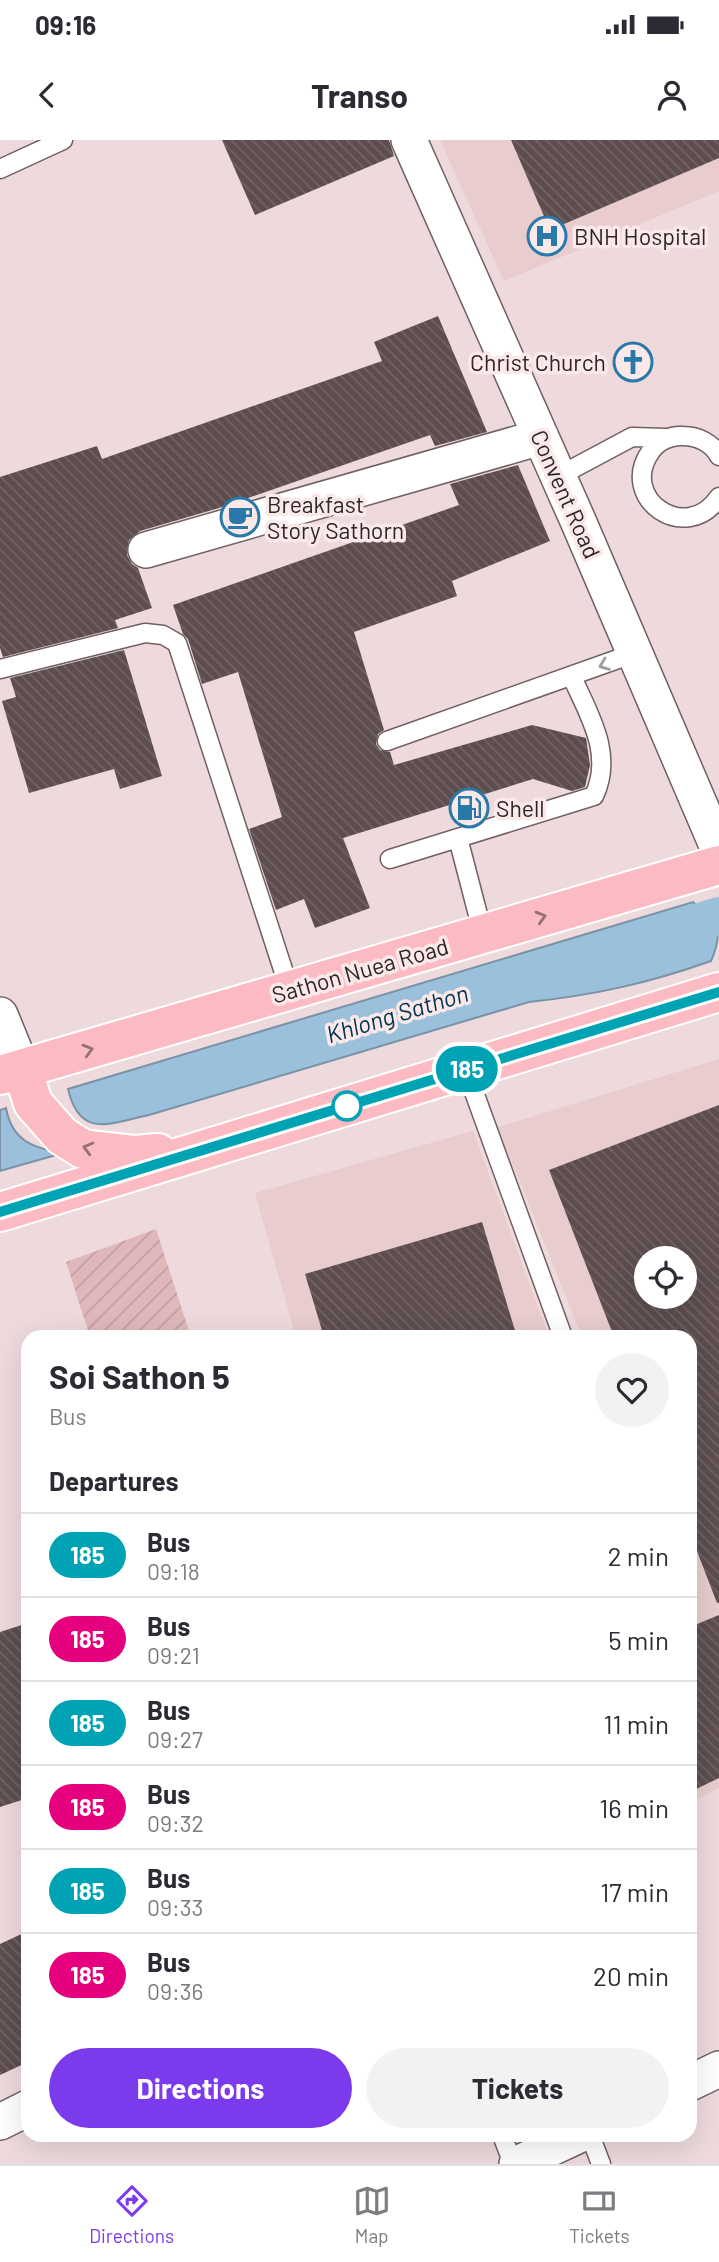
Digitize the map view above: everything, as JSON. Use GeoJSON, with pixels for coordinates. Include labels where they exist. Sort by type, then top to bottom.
{"type":"FeatureCollection","features":[{"type":"Feature","properties":{"kind":"main road","name":"Sathon Nuea Road"},"geometry":{"type":"LineString","coordinates":[[11,1072],[719,865]]}},
{"type":"Feature","properties":{"kind":"main road"},"geometry":{"type":"LineString","coordinates":[[0,1212],[719,992]]}},
{"type":"Feature","properties":{"kind":"main road"},"geometry":{"type":"LineString","coordinates":[[11,1072],[33,1103],[62,1136],[83,1149],[135,1155],[204,1150]]}},
{"type":"Feature","properties":{"kind":"street","name":"Convent Road"},"geometry":{"type":"LineString","coordinates":[[409,140],[541,437],[719,850]]}},
{"type":"Feature","properties":{"kind":"street"},"geometry":{"type":"LineString","coordinates":[[146,550],[541,437]]}},
{"type":"Feature","properties":{"kind":"street"},"geometry":{"type":"LineString","coordinates":[[0,1015],[11,1072]]}},
{"type":"Feature","properties":{"kind":"street"},"geometry":{"type":"LineString","coordinates":[[697,2080],[719,2069]]}},
{"type":"Feature","properties":{"kind":"street"},"geometry":{"type":"LineString","coordinates":[[0,2122],[21,2112]]}},
{"type":"Feature","properties":{"kind":"street"},"geometry":{"type":"LineString","coordinates":[[515,2164],[564,2142]]}},
{"type":"Feature","properties":{"kind":"lane"},"geometry":{"type":"LineString","coordinates":[[0,169],[63,140]]}},
{"type":"Feature","properties":{"kind":"lane"},"geometry":{"type":"LineString","coordinates":[[558,476],[632,437],[694,436],[707,442],[719,456]]}},
{"type":"Feature","properties":{"kind":"lane"},"geometry":{"type":"LineString","coordinates":[[666,438],[654,447],[646,458],[642,471],[642,484],[654,507],[678,518],[704,513],[717,504]]}},
{"type":"Feature","properties":{"kind":"lane"},"geometry":{"type":"LineString","coordinates":[[0,669],[145,634],[163,635],[177,643],[290,991]]}},
{"type":"Feature","properties":{"kind":"lane"},"geometry":{"type":"LineString","coordinates":[[387,741],[635,653]]}},
{"type":"Feature","properties":{"kind":"lane"},"geometry":{"type":"LineString","coordinates":[[390,859],[594,796],[600,783],[601,751],[598,733],[572,677]]}},
{"type":"Feature","properties":{"kind":"lane"},"geometry":{"type":"LineString","coordinates":[[458,838],[483,934]]}},
{"type":"Feature","properties":{"kind":"lane"},"geometry":{"type":"LineString","coordinates":[[466,1070],[560,1330]]}},
{"type":"Feature","properties":{"kind":"lane"},"geometry":{"type":"LineString","coordinates":[[505,2142],[515,2164]]}},
{"type":"Feature","properties":{"kind":"lane"},"geometry":{"type":"LineString","coordinates":[[593,2142],[601,2164]]}},
{"type":"Feature","properties":{"kind":"shaded area","name":"BNH Hospital"},"geometry":{"type":"Polygon","coordinates":[[[440,140],[719,140],[719,191],[504,281],[440,140]]]}},
{"type":"Feature","properties":{"kind":"shaded area"},"geometry":{"type":"Polygon","coordinates":[[[719,1059],[719,1788],[697,1799],[697,1330],[579,1330],[498,1127],[719,1059]]]}},
{"type":"Feature","properties":{"kind":"shaded area"},"geometry":{"type":"Polygon","coordinates":[[[473,1131],[546,1330],[294,1330],[255,1193],[473,1131]]]}},
{"type":"Feature","properties":{"kind":"shaded area"},"geometry":{"type":"Polygon","coordinates":[[[156,1229],[189,1330],[88,1330],[66,1262],[156,1229]]]}},
{"type":"Feature","properties":{"kind":"water"},"geometry":{"type":"Polygon","coordinates":[[[693,902],[717,923],[718,938],[713,956],[711,961],[666,976],[599,992],[529,1002],[149,1115],[110,1124],[89,1122],[80,1116],[73,1105],[68,1089],[693,902]]]}},
{"type":"Feature","properties":{"kind":"water"},"geometry":{"type":"Polygon","coordinates":[[[6,1108],[13,1128],[26,1141],[63,1153],[0,1171],[0,1110],[6,1108]]]}},
{"type":"Feature","properties":{"kind":"building"},"geometry":{"type":"Polygon","coordinates":[[[222,140],[389,140],[394,156],[255,215],[222,140]]]}},
{"type":"Feature","properties":{"kind":"building"},"geometry":{"type":"Polygon","coordinates":[[[511,140],[719,140],[719,158],[550,230],[511,140]]]}},
{"type":"Feature","properties":{"kind":"building"},"geometry":{"type":"Polygon","coordinates":[[[438,316],[487,432],[435,446],[430,435],[219,508],[140,531],[129,540],[127,555],[138,568],[152,608],[115,620],[118,628],[3,657],[0,648],[0,477],[97,446],[102,459],[382,361],[374,342],[438,316]]]}},
{"type":"Feature","properties":{"kind":"building"},"geometry":{"type":"Polygon","coordinates":[[[518,465],[550,541],[452,581],[457,596],[354,632],[384,730],[378,734],[376,744],[380,750],[390,752],[394,765],[532,725],[586,738],[590,765],[585,787],[572,791],[533,779],[343,838],[370,908],[315,928],[304,899],[276,910],[249,829],[282,817],[238,672],[202,684],[188,639],[183,634],[173,605],[459,505],[450,484],[518,465]]]}},
{"type":"Feature","properties":{"kind":"building"},"geometry":{"type":"Polygon","coordinates":[[[124,650],[162,776],[120,789],[114,769],[29,793],[2,701],[16,697],[10,678],[124,650]]]}},
{"type":"Feature","properties":{"kind":"building"},"geometry":{"type":"Polygon","coordinates":[[[719,1105],[719,1603],[697,1551],[697,1330],[611,1330],[549,1170],[719,1105]]]}},
{"type":"Feature","properties":{"kind":"building"},"geometry":{"type":"Polygon","coordinates":[[[482,1222],[515,1330],[322,1330],[305,1274],[482,1222]]]}},
{"type":"Feature","properties":{"kind":"building"},"geometry":{"type":"Polygon","coordinates":[[[719,1615],[719,1778],[697,1789],[697,1624],[719,1615]]]}},
{"type":"Feature","properties":{"kind":"building"},"geometry":{"type":"Polygon","coordinates":[[[21,1625],[21,1800],[0,1807],[0,1632],[21,1625]]]}},
{"type":"Feature","properties":{"kind":"building"},"geometry":{"type":"Polygon","coordinates":[[[21,1934],[21,2065],[0,2075],[0,1944],[21,1934]]]}},
{"type":"Feature","properties":{"kind":"waterway","name":"Khlong Sathon"},"geometry":{"type":"LineString","coordinates":[[661,934],[719,916]]}},
{"type":"Feature","properties":{"kind":"bus line","name":"185"},"geometry":{"type":"LineString","coordinates":[[0,1212],[719,992]]}},
{"type":"Feature","properties":{"kind":"place","name":"BNH Hospital"},"geometry":{"type":"Point","coordinates":[547,236]}},
{"type":"Feature","properties":{"kind":"place","name":"Christ Church"},"geometry":{"type":"Point","coordinates":[633,362]}},
{"type":"Feature","properties":{"kind":"place","name":"Breakfast Story Sathorn"},"geometry":{"type":"Point","coordinates":[240,517]}},
{"type":"Feature","properties":{"kind":"place","name":"Shell"},"geometry":{"type":"Point","coordinates":[469,808]}}]}
